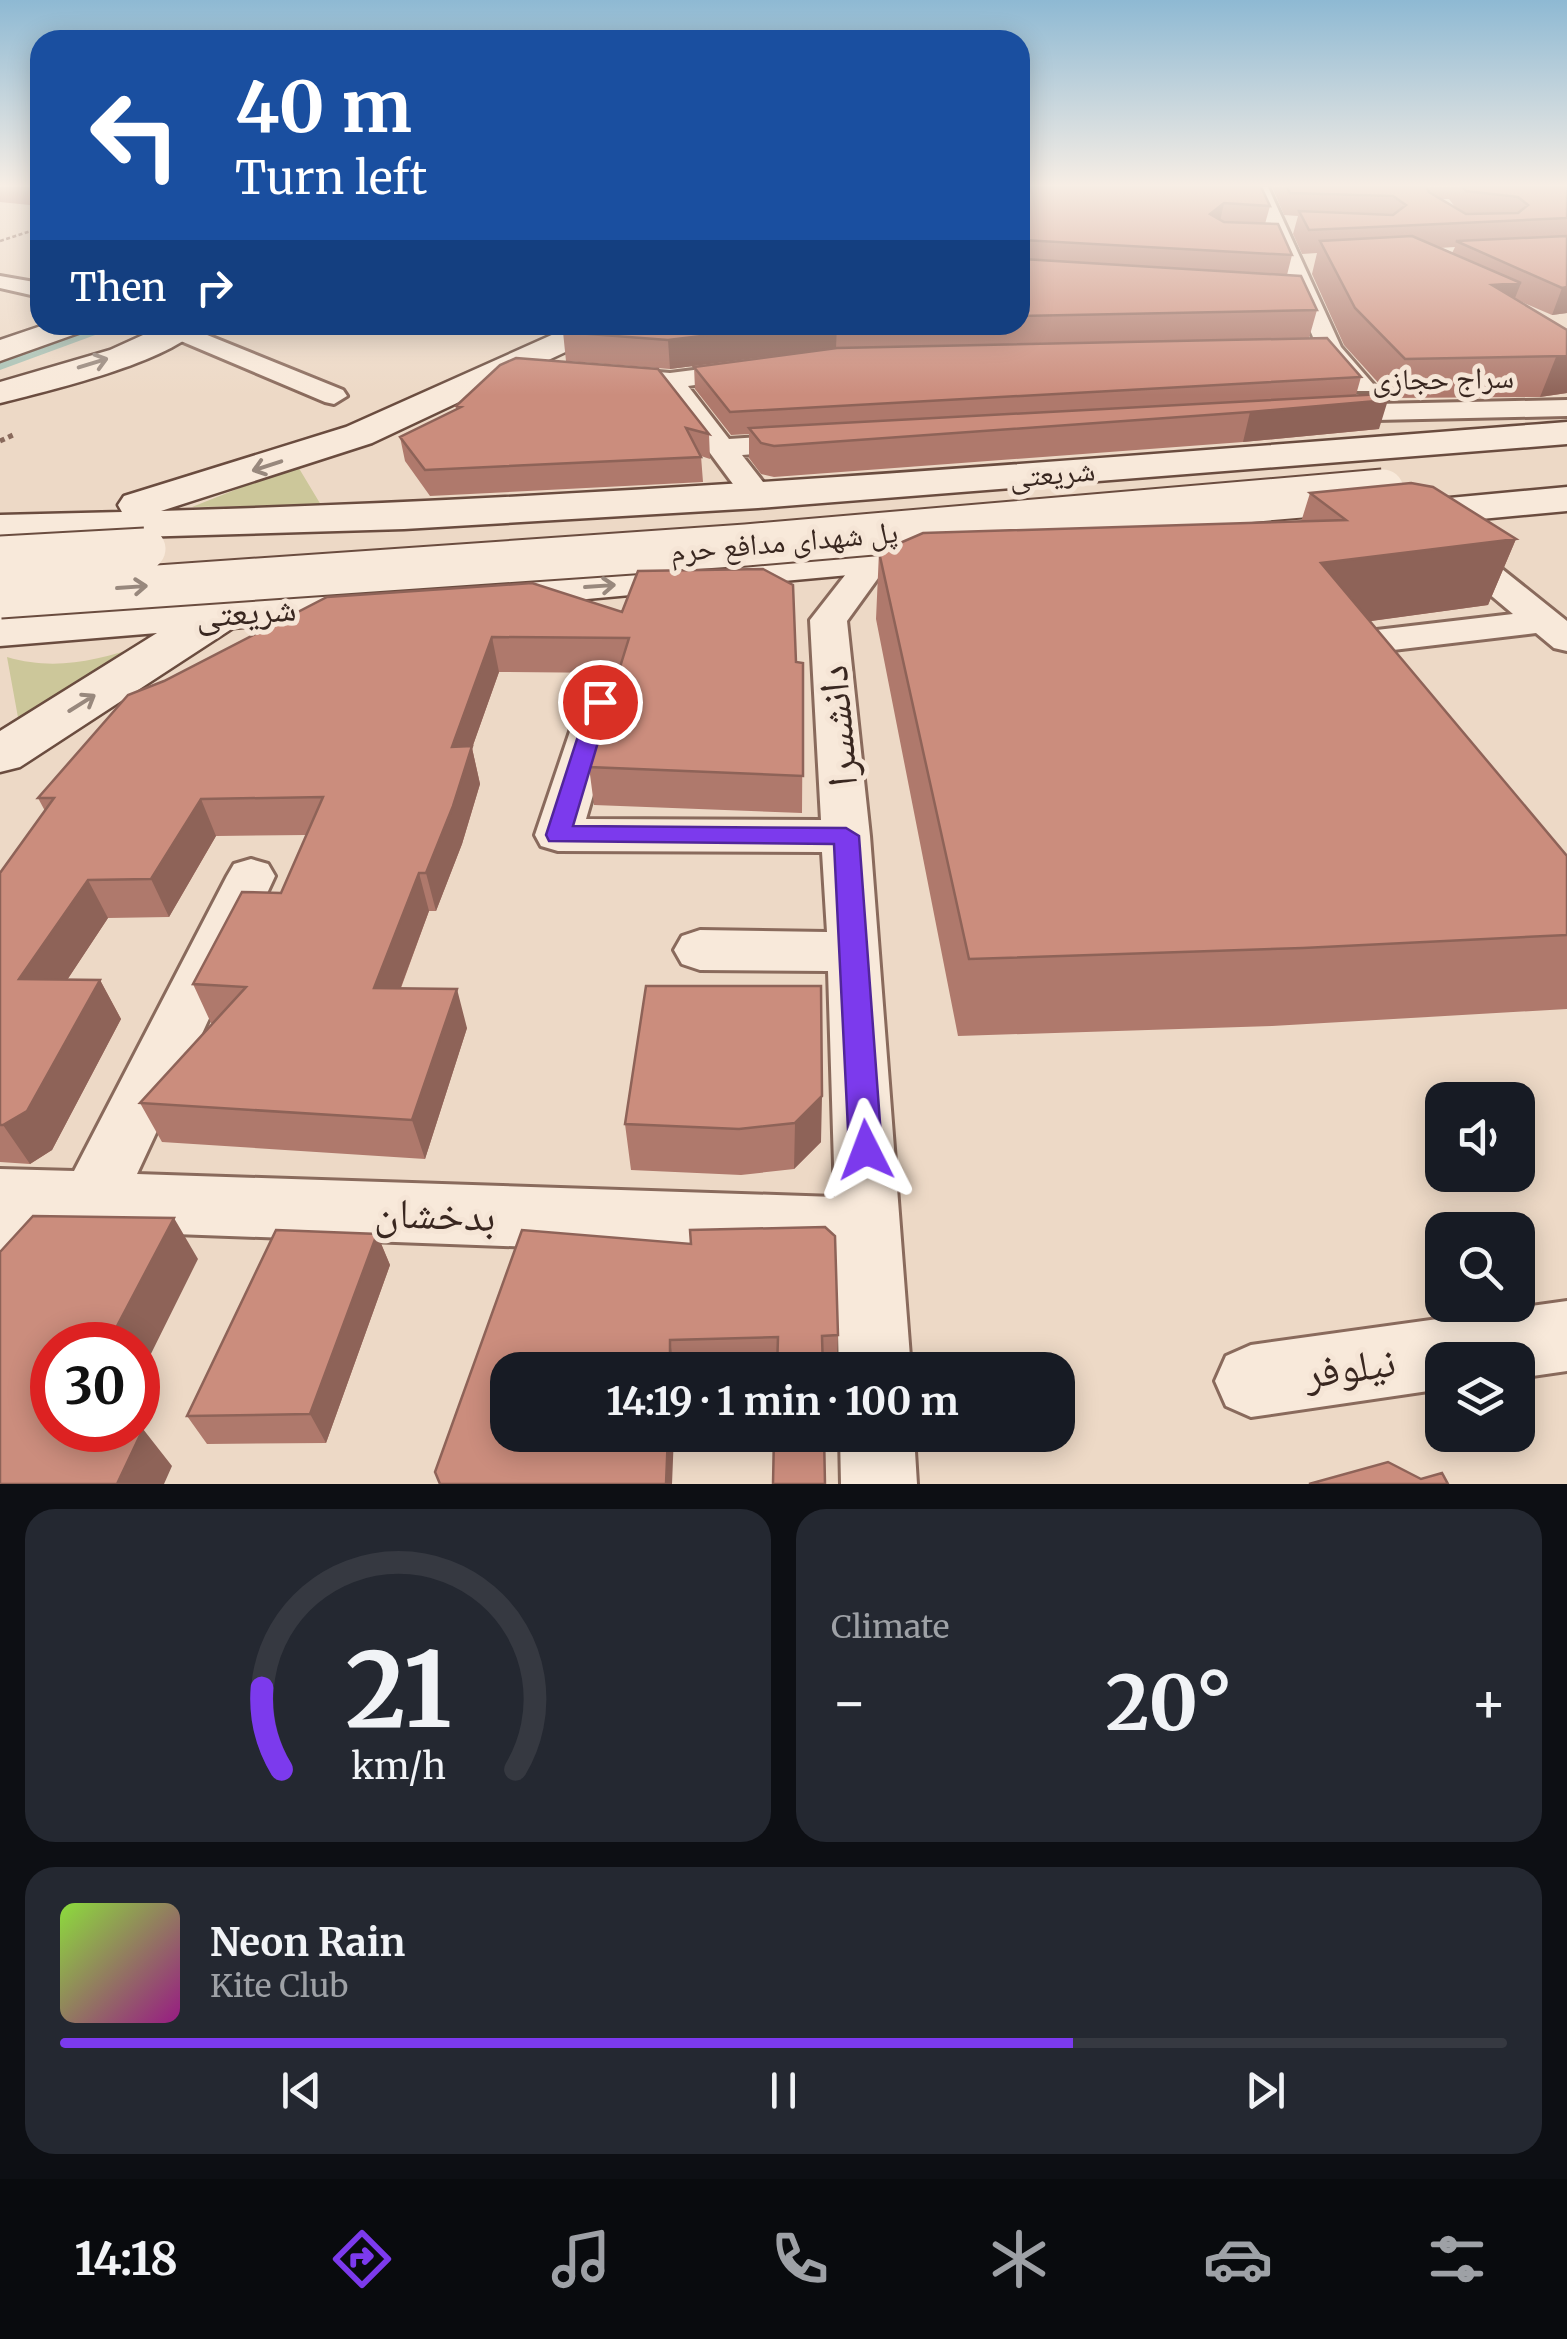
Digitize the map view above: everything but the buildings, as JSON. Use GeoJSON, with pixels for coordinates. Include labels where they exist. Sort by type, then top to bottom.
{"type":"FeatureCollection","features":[{"type":"Feature","properties":{"kind":"main road"},"geometry":{"type":"LineString","coordinates":[[0,335],[30,323]]}},
{"type":"Feature","properties":{"kind":"main road"},"geometry":{"type":"LineString","coordinates":[[0,352],[46,335]]}},
{"type":"Feature","properties":{"kind":"main road"},"geometry":{"type":"LineString","coordinates":[[0,392],[122,354],[156,335]]}},
{"type":"Feature","properties":{"kind":"main road"},"geometry":{"type":"LineString","coordinates":[[0,528],[58,526],[141,504],[353,464],[506,368],[578,335]]}},
{"type":"Feature","properties":{"kind":"main road","name":"شریعتی"},"geometry":{"type":"LineString","coordinates":[[58,526],[404,516],[758,496],[1567,434]]}},
{"type":"Feature","properties":{"kind":"main road","name":"پل شهدای مدافع حرم"},"geometry":{"type":"LineString","coordinates":[[0,557],[750,518],[1397,490],[1567,452]]}},
{"type":"Feature","properties":{"kind":"main road"},"geometry":{"type":"LineString","coordinates":[[353,464],[364,498],[404,516]]}},
{"type":"Feature","properties":{"kind":"main road","name":"پل شهدای مدافع حرم"},"geometry":{"type":"LineString","coordinates":[[0,597],[746,545],[1567,474]]}},
{"type":"Feature","properties":{"kind":"main road"},"geometry":{"type":"LineString","coordinates":[[901,485],[889,503],[889,526],[896,536],[933,557]]}},
{"type":"Feature","properties":{"kind":"main road","name":"شریعتی"},"geometry":{"type":"LineString","coordinates":[[0,627],[745,574],[826,594],[872,563],[1397,490],[1567,499]]}},
{"type":"Feature","properties":{"kind":"main road"},"geometry":{"type":"LineString","coordinates":[[758,496],[821,525],[834,548],[826,594]]}},
{"type":"Feature","properties":{"kind":"main road"},"geometry":{"type":"LineString","coordinates":[[0,627],[39,602],[59,582],[67,564],[58,526]]}},
{"type":"Feature","properties":{"kind":"main road"},"geometry":{"type":"LineString","coordinates":[[0,755],[224,613]]}},
{"type":"Feature","properties":{"kind":"street"},"geometry":{"type":"LineString","coordinates":[[1299,256],[1303,264],[1297,292],[1320,349],[1412,444]]}},
{"type":"Feature","properties":{"kind":"street"},"geometry":{"type":"LineString","coordinates":[[0,282],[30,288]]}},
{"type":"Feature","properties":{"kind":"street"},"geometry":{"type":"LineString","coordinates":[[190,335],[334,396]]}},
{"type":"Feature","properties":{"kind":"street"},"geometry":{"type":"LineString","coordinates":[[506,368],[670,382],[781,367]]}},
{"type":"Feature","properties":{"kind":"street"},"geometry":{"type":"LineString","coordinates":[[670,382],[758,496]]}},
{"type":"Feature","properties":{"kind":"street","name":"سراج حجازی"},"geometry":{"type":"LineString","coordinates":[[1305,415],[1567,408]]}},
{"type":"Feature","properties":{"kind":"street"},"geometry":{"type":"LineString","coordinates":[[721,448],[838,441]]}},
{"type":"Feature","properties":{"kind":"street"},"geometry":{"type":"LineString","coordinates":[[1397,490],[1555,630]]}},
{"type":"Feature","properties":{"kind":"street","name":"دانشسرا"},"geometry":{"type":"LineString","coordinates":[[826,594],[854,952],[874,1352]]}},
{"type":"Feature","properties":{"kind":"street"},"geometry":{"type":"LineString","coordinates":[[1334,646],[1555,630]]}},
{"type":"Feature","properties":{"kind":"street"},"geometry":{"type":"LineString","coordinates":[[600,702],[558,835],[846,836]]}},
{"type":"Feature","properties":{"kind":"street"},"geometry":{"type":"LineString","coordinates":[[92,1201],[251,876]]}},
{"type":"Feature","properties":{"kind":"street"},"geometry":{"type":"LineString","coordinates":[[700,950],[854,952]]}},
{"type":"Feature","properties":{"kind":"street","name":"بدخشان"},"geometry":{"type":"LineString","coordinates":[[7,1212],[92,1201],[870,1230]]}},
{"type":"Feature","properties":{"kind":"street","name":"نیلوفر"},"geometry":{"type":"LineString","coordinates":[[1251,1381],[1567,1336]]}},
{"type":"Feature","properties":{"kind":"street"},"geometry":{"type":"LineString","coordinates":[[878,1452],[879,1484]]}},
{"type":"Feature","properties":{"kind":"path"},"geometry":{"type":"LineString","coordinates":[[0,442],[13,435]]}},
{"type":"Feature","properties":{"kind":"shaded area"},"geometry":{"type":"Polygon","coordinates":[[[297,465],[321,505],[192,507],[297,465]]]}},
{"type":"Feature","properties":{"kind":"shaded area"},"geometry":{"type":"Polygon","coordinates":[[[141,646],[19,723],[7,657],[58,664],[141,646]]]}},
{"type":"Feature","properties":{"kind":"waterway"},"geometry":{"type":"LineString","coordinates":[[0,360],[68,335]]}},
{"type":"Feature","properties":{"kind":"route"},"geometry":{"type":"LineString","coordinates":[[600,702],[558,835],[846,836],[866,1150]]}}]}
